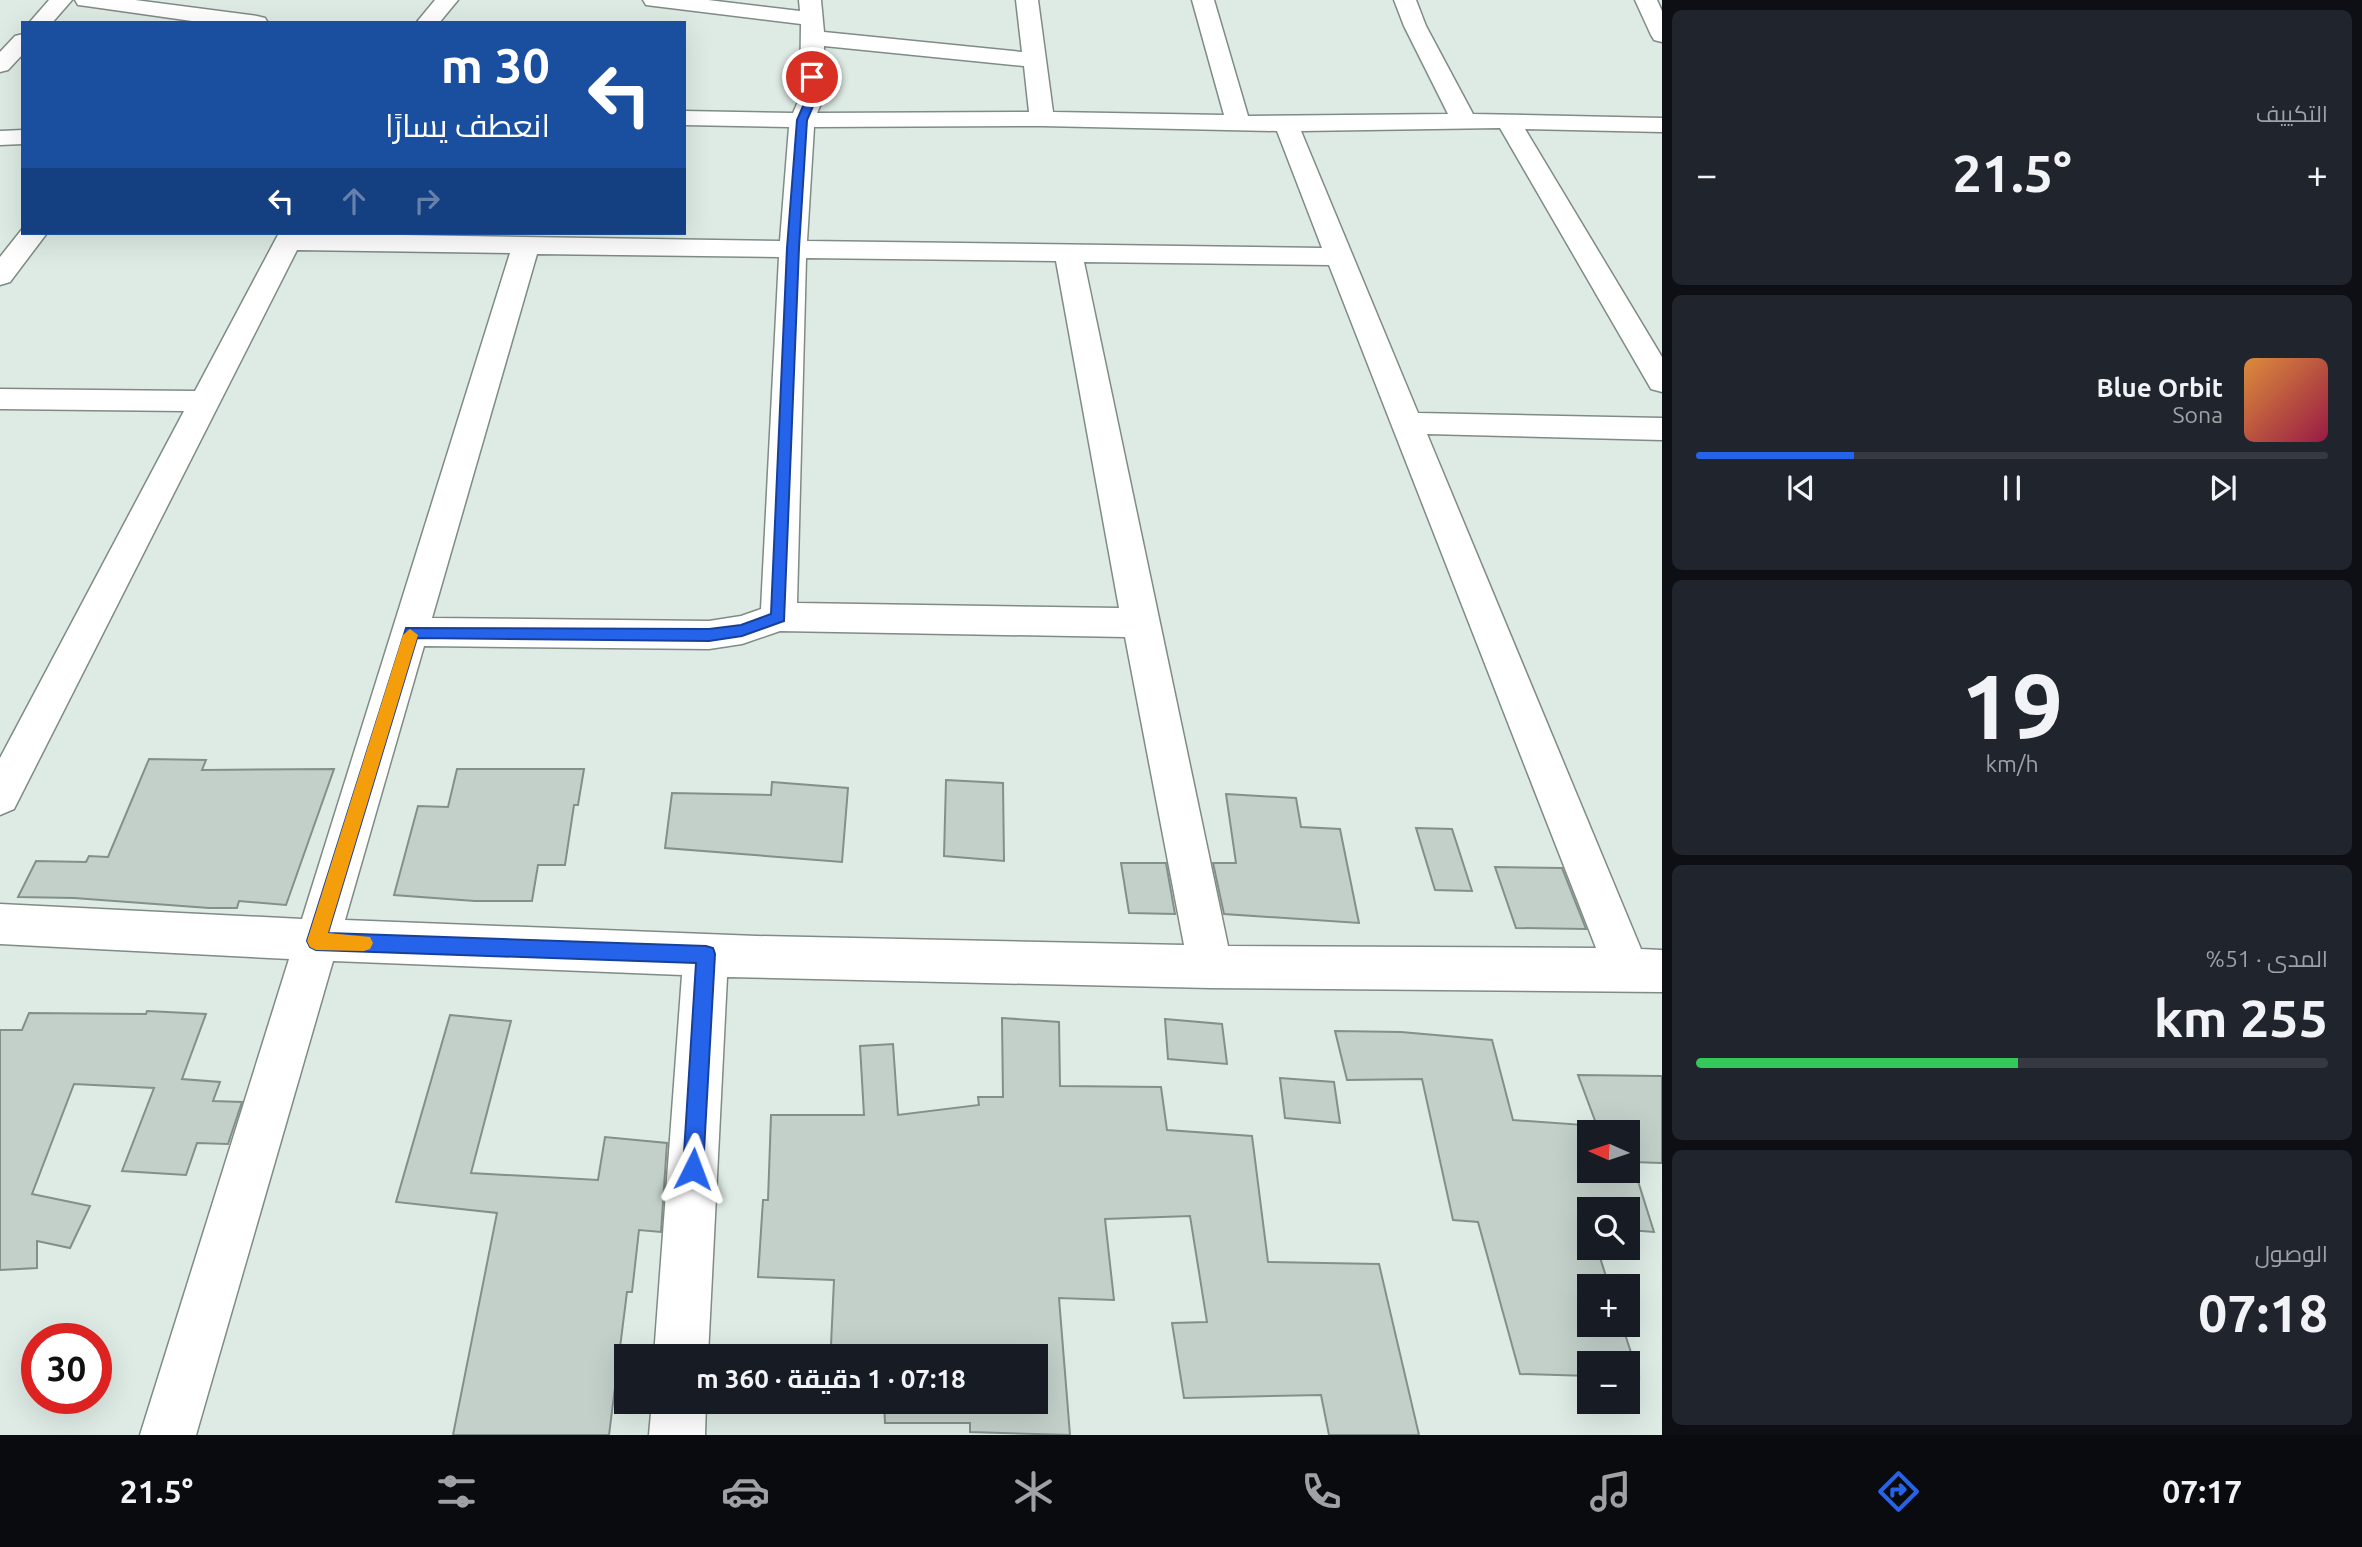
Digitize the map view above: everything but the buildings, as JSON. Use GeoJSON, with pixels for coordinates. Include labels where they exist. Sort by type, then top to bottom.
{"type":"FeatureCollection","features":[{"type":"Feature","properties":{"kind":"street"},"geometry":{"type":"LineString","coordinates":[[42,21],[61,0]]}},
{"type":"Feature","properties":{"kind":"street"},"geometry":{"type":"LineString","coordinates":[[86,0],[242,21]]}},
{"type":"Feature","properties":{"kind":"street"},"geometry":{"type":"LineString","coordinates":[[429,21],[447,0]]}},
{"type":"Feature","properties":{"kind":"street"},"geometry":{"type":"LineString","coordinates":[[654,0],[811,19],[1035,60]]}},
{"type":"Feature","properties":{"kind":"street"},"geometry":{"type":"LineString","coordinates":[[1027,0],[1042,119]]}},
{"type":"Feature","properties":{"kind":"street"},"geometry":{"type":"LineString","coordinates":[[1203,0],[1238,122]]}},
{"type":"Feature","properties":{"kind":"street"},"geometry":{"type":"LineString","coordinates":[[1405,0],[1415,26],[1464,121]]}},
{"type":"Feature","properties":{"kind":"street"},"geometry":{"type":"LineString","coordinates":[[1646,0],[1662,35]]}},
{"type":"Feature","properties":{"kind":"street"},"geometry":{"type":"LineString","coordinates":[[779,617],[793,248],[802,120],[812,97],[811,19]]}},
{"type":"Feature","properties":{"kind":"street"},"geometry":{"type":"LineString","coordinates":[[0,65],[21,43]]}},
{"type":"Feature","properties":{"kind":"street"},"geometry":{"type":"LineString","coordinates":[[686,118],[1042,119],[1286,124],[1508,121],[1662,125]]}},
{"type":"Feature","properties":{"kind":"street"},"geometry":{"type":"LineString","coordinates":[[1508,121],[1662,382]]}},
{"type":"Feature","properties":{"kind":"street"},"geometry":{"type":"LineString","coordinates":[[0,924],[316,941],[706,954],[1210,967],[1644,970],[1407,423],[1286,124]]}},
{"type":"Feature","properties":{"kind":"street"},"geometry":{"type":"LineString","coordinates":[[0,138],[21,137]]}},
{"type":"Feature","properties":{"kind":"street"},"geometry":{"type":"LineString","coordinates":[[0,276],[31,235]]}},
{"type":"Feature","properties":{"kind":"street"},"geometry":{"type":"LineString","coordinates":[[0,797],[289,237],[526,246],[1340,257]]}},
{"type":"Feature","properties":{"kind":"street"},"geometry":{"type":"LineString","coordinates":[[168,1435],[526,246]]}},
{"type":"Feature","properties":{"kind":"street"},"geometry":{"type":"LineString","coordinates":[[1069,255],[1139,623],[1210,967]]}},
{"type":"Feature","properties":{"kind":"street"},"geometry":{"type":"LineString","coordinates":[[0,399],[206,401]]}},
{"type":"Feature","properties":{"kind":"street"},"geometry":{"type":"LineString","coordinates":[[1407,423],[1662,429]]}},
{"type":"Feature","properties":{"kind":"street"},"geometry":{"type":"LineString","coordinates":[[411,632],[709,635],[742,630],[779,617],[1139,623]]}},
{"type":"Feature","properties":{"kind":"street"},"geometry":{"type":"LineString","coordinates":[[682,1344],[706,954]]}},
{"type":"Feature","properties":{"kind":"street"},"geometry":{"type":"LineString","coordinates":[[677,1435],[678,1414]]}},
{"type":"Feature","properties":{"kind":"slow traffic"},"geometry":{"type":"LineString","coordinates":[[364,943],[316,941],[410,635]]}},
{"type":"Feature","properties":{"kind":"route"},"geometry":{"type":"LineString","coordinates":[[693,1169],[706,954],[316,941],[411,632],[709,635],[742,630],[779,617],[793,248],[802,120],[812,97],[812,77]]}}]}
